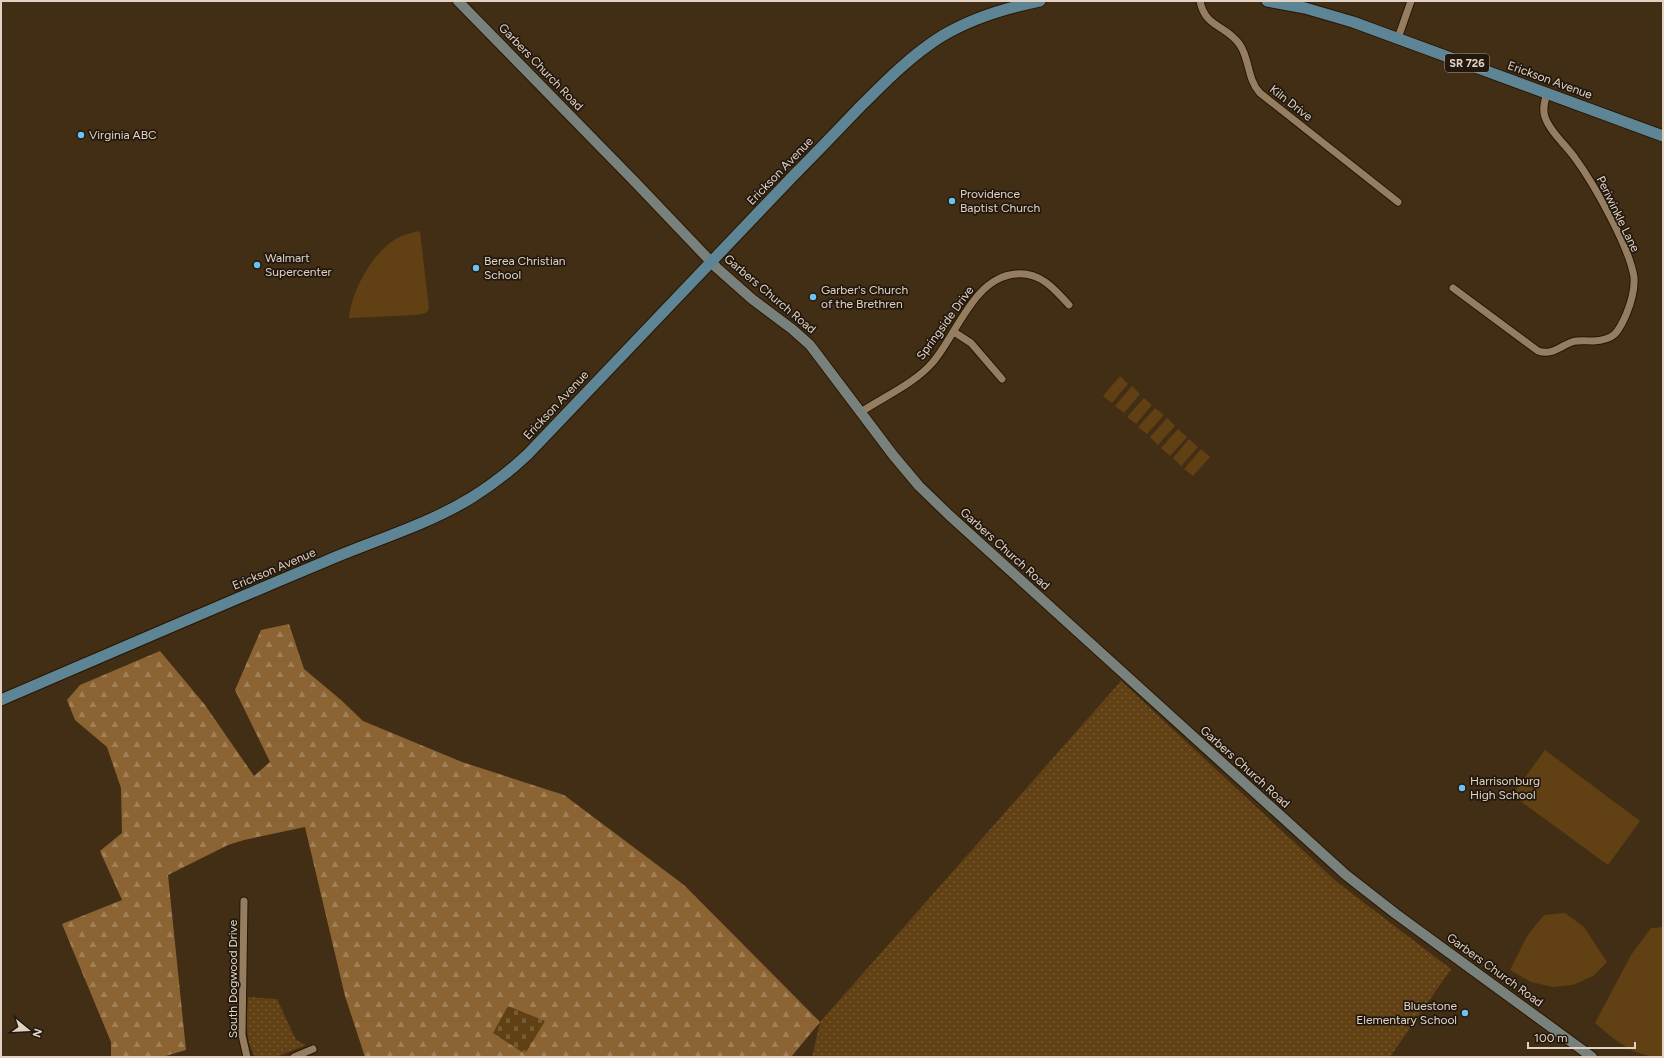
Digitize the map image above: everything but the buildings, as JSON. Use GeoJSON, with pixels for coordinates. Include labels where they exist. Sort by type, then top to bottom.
{"type":"FeatureCollection","features":[{"type":"Feature","properties":{"kind":"main road","name":"Erickson Avenue"},"geometry":{"type":"LineString","coordinates":[[1,700],[324,562],[417,524],[470,499],[497,481],[528,454],[893,74],[922,49],[965,24],[1017,5],[1040,1]]}},
{"type":"Feature","properties":{"kind":"main road","name":"Erickson Avenue"},"geometry":{"type":"LineString","coordinates":[[1267,1],[1337,16],[1663,136]]}},
{"type":"Feature","properties":{"kind":"street","name":"Garbers Church Road"},"geometry":{"type":"LineString","coordinates":[[458,1],[711,262],[752,299],[805,340],[825,363],[893,455],[934,501],[1318,852],[1390,910],[1592,1057]]}},
{"type":"Feature","properties":{"kind":"street","name":"Kiln Drive"},"geometry":{"type":"LineString","coordinates":[[1200,1],[1201,8],[1209,21],[1228,33],[1240,45],[1252,82],[1260,93],[1398,202]]}},
{"type":"Feature","properties":{"kind":"street"},"geometry":{"type":"LineString","coordinates":[[1398,38],[1411,1]]}},
{"type":"Feature","properties":{"kind":"street","name":"Periwinkle Lane"},"geometry":{"type":"LineString","coordinates":[[1453,288],[1538,351],[1544,353],[1555,351],[1573,342],[1609,338],[1618,331],[1622,324],[1633,297],[1634,287],[1632,272],[1620,239],[1599,198],[1579,164],[1556,135],[1545,117],[1544,104],[1547,93]]}},
{"type":"Feature","properties":{"kind":"street","name":"Springside Drive"},"geometry":{"type":"LineString","coordinates":[[861,412],[921,374],[934,362],[981,291],[996,280],[1010,275],[1027,274],[1040,278],[1055,289],[1069,305]]}},
{"type":"Feature","properties":{"kind":"street"},"geometry":{"type":"LineString","coordinates":[[954,332],[971,343],[1002,379]]}},
{"type":"Feature","properties":{"kind":"street","name":"South Dogwood Drive"},"geometry":{"type":"LineString","coordinates":[[244,901],[242,1035],[247,1057]]}},
{"type":"Feature","properties":{"kind":"street"},"geometry":{"type":"LineString","coordinates":[[294,1057],[313,1049]]}},
{"type":"Feature","properties":{"kind":"green space"},"geometry":{"type":"Polygon","coordinates":[[[420,231],[429,309],[426,313],[416,315],[349,318],[358,286],[364,274],[378,254],[397,238],[420,231]]]}},
{"type":"Feature","properties":{"kind":"green space"},"geometry":{"type":"Polygon","coordinates":[[[1120,376],[1128,384],[1112,403],[1103,396],[1120,376]]]}},
{"type":"Feature","properties":{"kind":"green space"},"geometry":{"type":"Polygon","coordinates":[[[1132,386],[1140,394],[1124,413],[1115,406],[1132,386]]]}},
{"type":"Feature","properties":{"kind":"green space"},"geometry":{"type":"Polygon","coordinates":[[[1144,398],[1152,405],[1136,424],[1127,417],[1144,398]]]}},
{"type":"Feature","properties":{"kind":"green space"},"geometry":{"type":"Polygon","coordinates":[[[1155,408],[1164,415],[1147,434],[1138,427],[1155,408]]]}},
{"type":"Feature","properties":{"kind":"green space"},"geometry":{"type":"Polygon","coordinates":[[[1167,418],[1175,426],[1158,445],[1150,437],[1167,418]]]}},
{"type":"Feature","properties":{"kind":"green space"},"geometry":{"type":"Polygon","coordinates":[[[1178,429],[1187,437],[1170,456],[1161,448],[1178,429]]]}},
{"type":"Feature","properties":{"kind":"green space"},"geometry":{"type":"Polygon","coordinates":[[[1189,439],[1198,447],[1181,466],[1173,458],[1189,439]]]}},
{"type":"Feature","properties":{"kind":"green space"},"geometry":{"type":"Polygon","coordinates":[[[1201,449],[1210,457],[1193,476],[1184,469],[1201,449]]]}},
{"type":"Feature","properties":{"kind":"green space"},"geometry":{"type":"Polygon","coordinates":[[[289,624],[304,669],[341,700],[363,721],[462,762],[564,795],[684,885],[820,1022],[791,1057],[365,1057],[345,996],[305,827],[244,840],[228,845],[168,875],[186,1050],[162,1057],[111,1057],[111,1042],[62,924],[122,900],[100,851],[122,833],[121,788],[107,747],[75,720],[67,700],[80,685],[160,651],[205,705],[254,776],[270,762],[235,690],[261,630],[289,624]]]}},
{"type":"Feature","properties":{"kind":"green space"},"geometry":{"type":"Polygon","coordinates":[[[1121,681],[1337,882],[1451,969],[1390,1057],[812,1057],[820,1022],[1121,681]]]}},
{"type":"Feature","properties":{"kind":"green space"},"geometry":{"type":"Polygon","coordinates":[[[1545,750],[1640,821],[1608,865],[1512,795],[1545,750]]]}},
{"type":"Feature","properties":{"kind":"green space"},"geometry":{"type":"Polygon","coordinates":[[[1565,913],[1584,927],[1607,962],[1593,976],[1573,985],[1553,987],[1531,982],[1510,970],[1527,936],[1544,915],[1565,913]]]}},
{"type":"Feature","properties":{"kind":"green space"},"geometry":{"type":"Polygon","coordinates":[[[1663,927],[1663,1057],[1653,1057],[1626,1047],[1595,1023],[1631,955],[1651,928],[1663,927]]]}},
{"type":"Feature","properties":{"kind":"green space"},"geometry":{"type":"Polygon","coordinates":[[[248,997],[277,999],[296,1040],[306,1045],[276,1057],[256,1057],[252,1051],[248,1036],[248,997]]]}},
{"type":"Feature","properties":{"kind":"green space"},"geometry":{"type":"Polygon","coordinates":[[[508,1006],[545,1021],[525,1054],[493,1033],[508,1006]]]}},
{"type":"Feature","properties":{"kind":"place","name":"Virginia ABC"},"geometry":{"type":"Point","coordinates":[81,135]}},
{"type":"Feature","properties":{"kind":"place","name":"Providence Baptist Church"},"geometry":{"type":"Point","coordinates":[952,201]}},
{"type":"Feature","properties":{"kind":"place","name":"Walmart Supercenter"},"geometry":{"type":"Point","coordinates":[257,265]}},
{"type":"Feature","properties":{"kind":"place","name":"Berea Christian School"},"geometry":{"type":"Point","coordinates":[476,268]}},
{"type":"Feature","properties":{"kind":"place","name":"Garber's Church of the Brethren"},"geometry":{"type":"Point","coordinates":[813,297]}},
{"type":"Feature","properties":{"kind":"place","name":"Harrisonburg High School"},"geometry":{"type":"Point","coordinates":[1462,788]}},
{"type":"Feature","properties":{"kind":"place","name":"Bluestone Elementary School"},"geometry":{"type":"Point","coordinates":[1465,1013]}}]}
